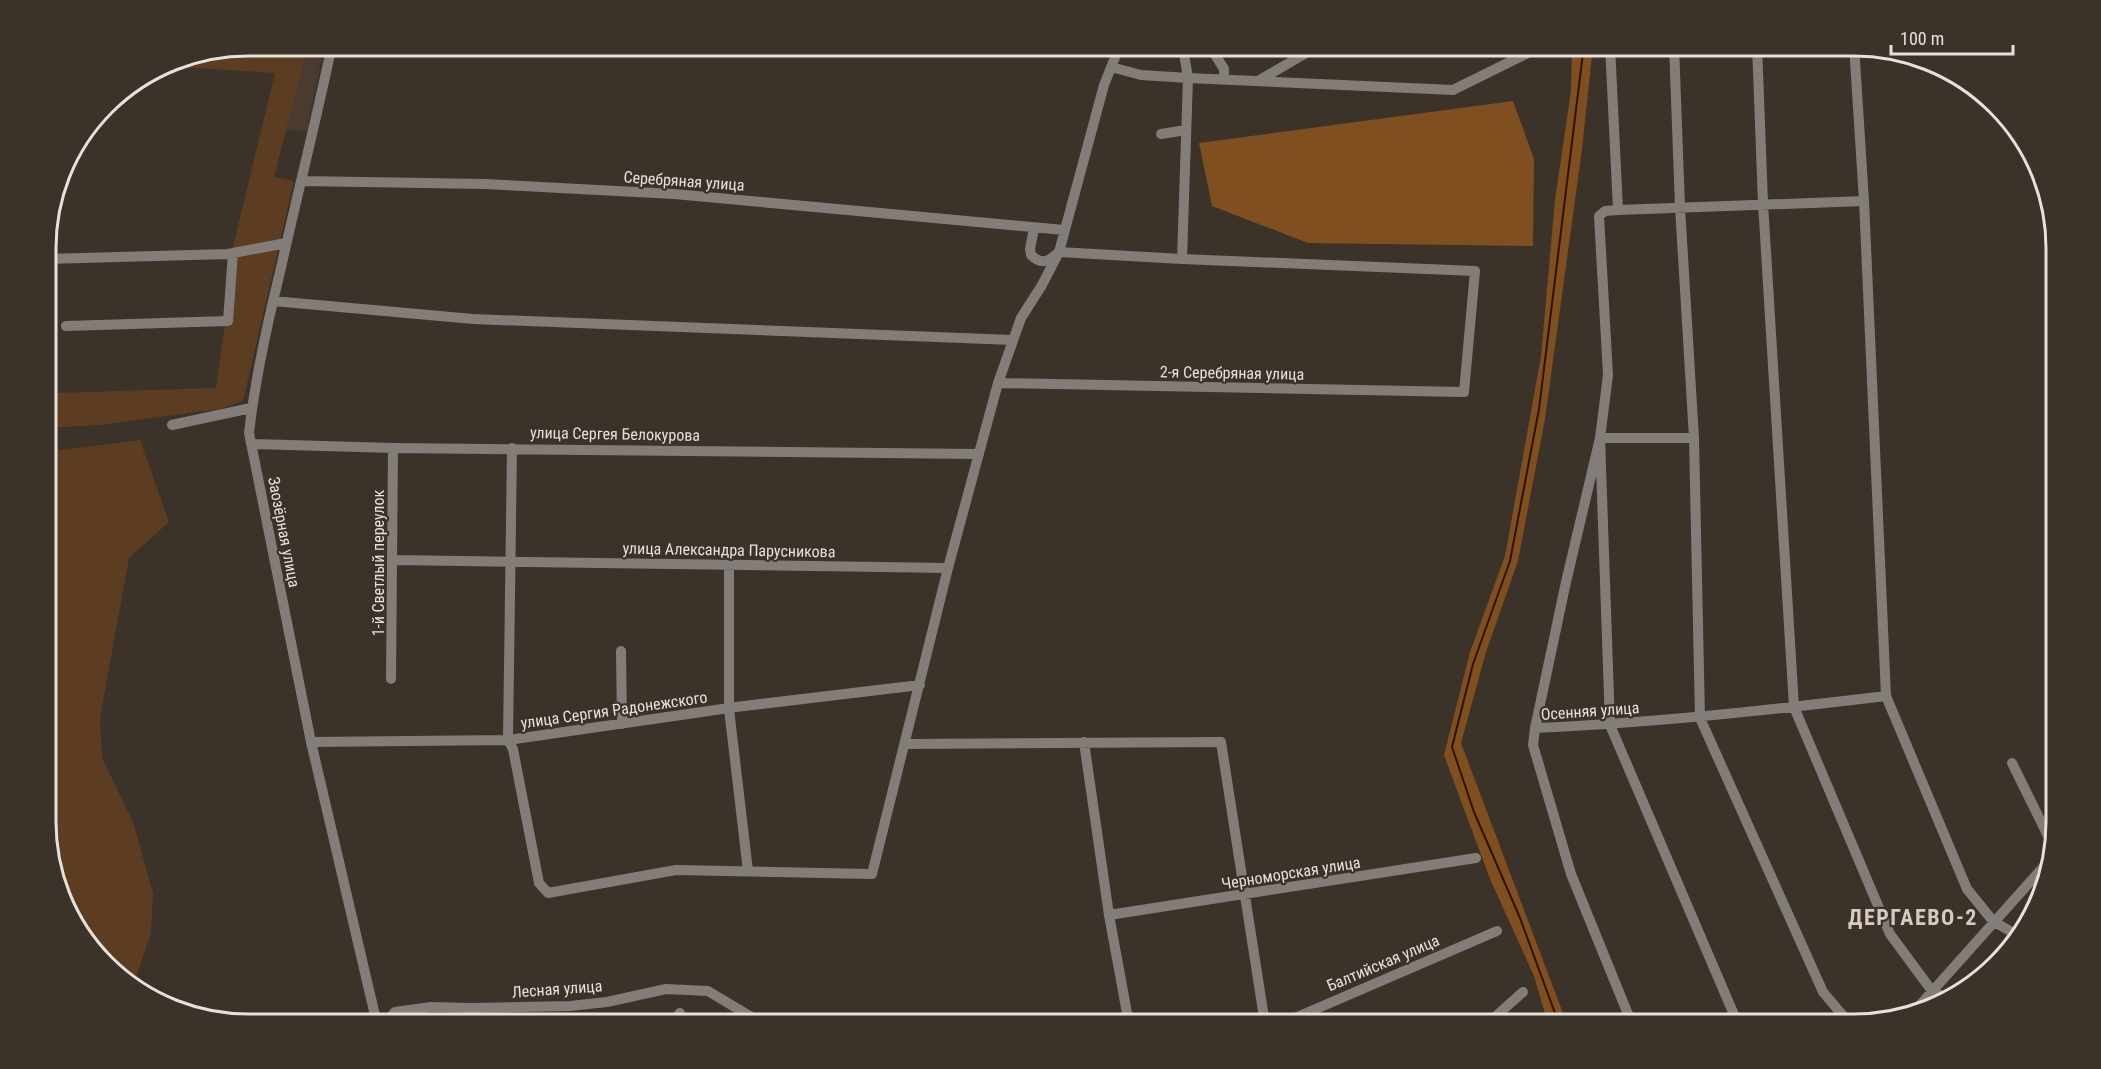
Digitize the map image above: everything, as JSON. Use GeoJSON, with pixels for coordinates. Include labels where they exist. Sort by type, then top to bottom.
{"type":"FeatureCollection","features":[{"type":"Feature","properties":{"kind":"street","name":"Заозёрная улица"},"geometry":{"type":"LineString","coordinates":[[330,56],[273,301],[251,408],[249,433],[311,742],[375,1014]]}},
{"type":"Feature","properties":{"kind":"street"},"geometry":{"type":"LineString","coordinates":[[512,448],[508,740],[513,749],[539,883],[548,893],[676,870],[872,874],[948,568],[998,383],[1021,318],[1059,252],[1104,85],[1116,56]]}},
{"type":"Feature","properties":{"kind":"street"},"geometry":{"type":"LineString","coordinates":[[1034,228],[1031,255],[1042,262],[1059,252],[1182,259],[1188,78],[1184,56]]}},
{"type":"Feature","properties":{"kind":"street"},"geometry":{"type":"LineString","coordinates":[[1216,56],[1224,69],[1224,80]]}},
{"type":"Feature","properties":{"kind":"street"},"geometry":{"type":"LineString","coordinates":[[1258,81],[1301,56]]}},
{"type":"Feature","properties":{"kind":"street"},"geometry":{"type":"LineString","coordinates":[[1111,67],[1141,75],[1453,90],[1522,56]]}},
{"type":"Feature","properties":{"kind":"street"},"geometry":{"type":"LineString","coordinates":[[1611,56],[1618,210]]}},
{"type":"Feature","properties":{"kind":"street"},"geometry":{"type":"LineString","coordinates":[[1674,56],[1680,207],[1694,438],[1700,718],[1823,992],[1841,1013]]}},
{"type":"Feature","properties":{"kind":"street"},"geometry":{"type":"LineString","coordinates":[[1757,56],[1763,203],[1794,707],[1890,934],[1932,991],[1938,994]]}},
{"type":"Feature","properties":{"kind":"street"},"geometry":{"type":"LineString","coordinates":[[1855,56],[1864,201],[1886,696],[1967,889],[1993,921],[2010,931]]}},
{"type":"Feature","properties":{"kind":"street"},"geometry":{"type":"LineString","coordinates":[[1161,134],[1186,130]]}},
{"type":"Feature","properties":{"kind":"street","name":"Серебряная улица"},"geometry":{"type":"LineString","coordinates":[[302,181],[485,184],[674,194],[1064,230]]}},
{"type":"Feature","properties":{"kind":"street"},"geometry":{"type":"LineString","coordinates":[[1535,728],[1600,438],[1608,375],[1599,216],[1605,211],[1618,210],[1864,201]]}},
{"type":"Feature","properties":{"kind":"street"},"geometry":{"type":"LineString","coordinates":[[56,259],[233,253],[286,243]]}},
{"type":"Feature","properties":{"kind":"street"},"geometry":{"type":"LineString","coordinates":[[66,327],[228,321],[233,253]]}},
{"type":"Feature","properties":{"kind":"street","name":"2-я Серебряная улица"},"geometry":{"type":"LineString","coordinates":[[998,383],[1464,392],[1475,271],[1182,259]]}},
{"type":"Feature","properties":{"kind":"street"},"geometry":{"type":"LineString","coordinates":[[273,301],[473,319],[1013,340]]}},
{"type":"Feature","properties":{"kind":"street"},"geometry":{"type":"LineString","coordinates":[[172,425],[251,408]]}},
{"type":"Feature","properties":{"kind":"street"},"geometry":{"type":"LineString","coordinates":[[1600,438],[1694,438]]}},
{"type":"Feature","properties":{"kind":"street"},"geometry":{"type":"LineString","coordinates":[[1600,438],[1610,725],[1733,1013]]}},
{"type":"Feature","properties":{"kind":"street","name":"улица Сергея Белокурова"},"geometry":{"type":"LineString","coordinates":[[251,444],[393,448],[979,454]]}},
{"type":"Feature","properties":{"kind":"street","name":"1-й Светлый переулок"},"geometry":{"type":"LineString","coordinates":[[391,679],[393,448]]}},
{"type":"Feature","properties":{"kind":"street"},"geometry":{"type":"LineString","coordinates":[[393,560],[509,562]]}},
{"type":"Feature","properties":{"kind":"street","name":"улица Александра Парусникова"},"geometry":{"type":"LineString","coordinates":[[509,562],[948,568]]}},
{"type":"Feature","properties":{"kind":"street"},"geometry":{"type":"LineString","coordinates":[[729,564],[729,709],[748,871]]}},
{"type":"Feature","properties":{"kind":"street"},"geometry":{"type":"LineString","coordinates":[[621,651],[622,724]]}},
{"type":"Feature","properties":{"kind":"street","name":"улица Сергия Радонежского"},"geometry":{"type":"LineString","coordinates":[[311,742],[508,740],[920,685]]}},
{"type":"Feature","properties":{"kind":"street","name":"Осенняя улица"},"geometry":{"type":"LineString","coordinates":[[1628,1013],[1571,874],[1535,754],[1533,745],[1535,728],[1700,718],[1886,696]]}},
{"type":"Feature","properties":{"kind":"street"},"geometry":{"type":"LineString","coordinates":[[1084,742],[1109,915],[1127,1013]]}},
{"type":"Feature","properties":{"kind":"street"},"geometry":{"type":"LineString","coordinates":[[905,744],[1221,742],[1264,1013]]}},
{"type":"Feature","properties":{"kind":"street"},"geometry":{"type":"LineString","coordinates":[[2012,763],[2045,830]]}},
{"type":"Feature","properties":{"kind":"street","name":"Черноморская улица"},"geometry":{"type":"LineString","coordinates":[[1109,915],[1476,858]]}},
{"type":"Feature","properties":{"kind":"street"},"geometry":{"type":"LineString","coordinates":[[1925,999],[2039,872]]}},
{"type":"Feature","properties":{"kind":"street","name":"Балтийская улица"},"geometry":{"type":"LineString","coordinates":[[1306,1013],[1497,931]]}},
{"type":"Feature","properties":{"kind":"street","name":"Лесная улица"},"geometry":{"type":"LineString","coordinates":[[393,1014],[422,1008],[570,1006],[607,1002],[666,989],[708,991],[746,1014]]}},
{"type":"Feature","properties":{"kind":"street"},"geometry":{"type":"LineString","coordinates":[[1499,1013],[1523,992]]}},
{"type":"Feature","properties":{"kind":"shaded area"},"geometry":{"type":"Polygon","coordinates":[[[305,56],[322,56],[307,131],[286,130],[305,56]]]}},
{"type":"Feature","properties":{"kind":"shaded area"},"geometry":{"type":"Polygon","coordinates":[[[305,56],[274,177],[294,181],[243,401],[220,409],[99,425],[56,427],[56,393],[216,388],[231,255],[275,73],[182,67],[222,57],[305,56]]]}},
{"type":"Feature","properties":{"kind":"shaded area"},"geometry":{"type":"Polygon","coordinates":[[[1572,56],[1592,56],[1582,149],[1545,419],[1518,561],[1486,652],[1461,743],[1563,1013],[1545,1013],[1534,976],[1490,879],[1444,755],[1470,652],[1505,556],[1541,356],[1555,200],[1571,91],[1572,56]]]}},
{"type":"Feature","properties":{"kind":"shaded area"},"geometry":{"type":"Polygon","coordinates":[[[1513,101],[1534,159],[1533,246],[1308,243],[1212,206],[1199,143],[1513,101]]]}},
{"type":"Feature","properties":{"kind":"shaded area"},"geometry":{"type":"Polygon","coordinates":[[[140,440],[169,522],[129,558],[100,718],[102,758],[133,822],[153,893],[151,933],[136,977],[121,966],[95,939],[81,918],[70,895],[57,847],[56,451],[140,440]]]}},
{"type":"Feature","properties":{"kind":"waterway"},"geometry":{"type":"LineString","coordinates":[[1555,1013],[1520,918],[1474,812],[1452,747],[1473,664],[1510,561],[1539,409],[1583,56]]}},
{"type":"Feature","properties":{"kind":"district","name":"ДЕРГАЕВО-2"},"geometry":{"type":"Point","coordinates":[1913,917]}}]}
